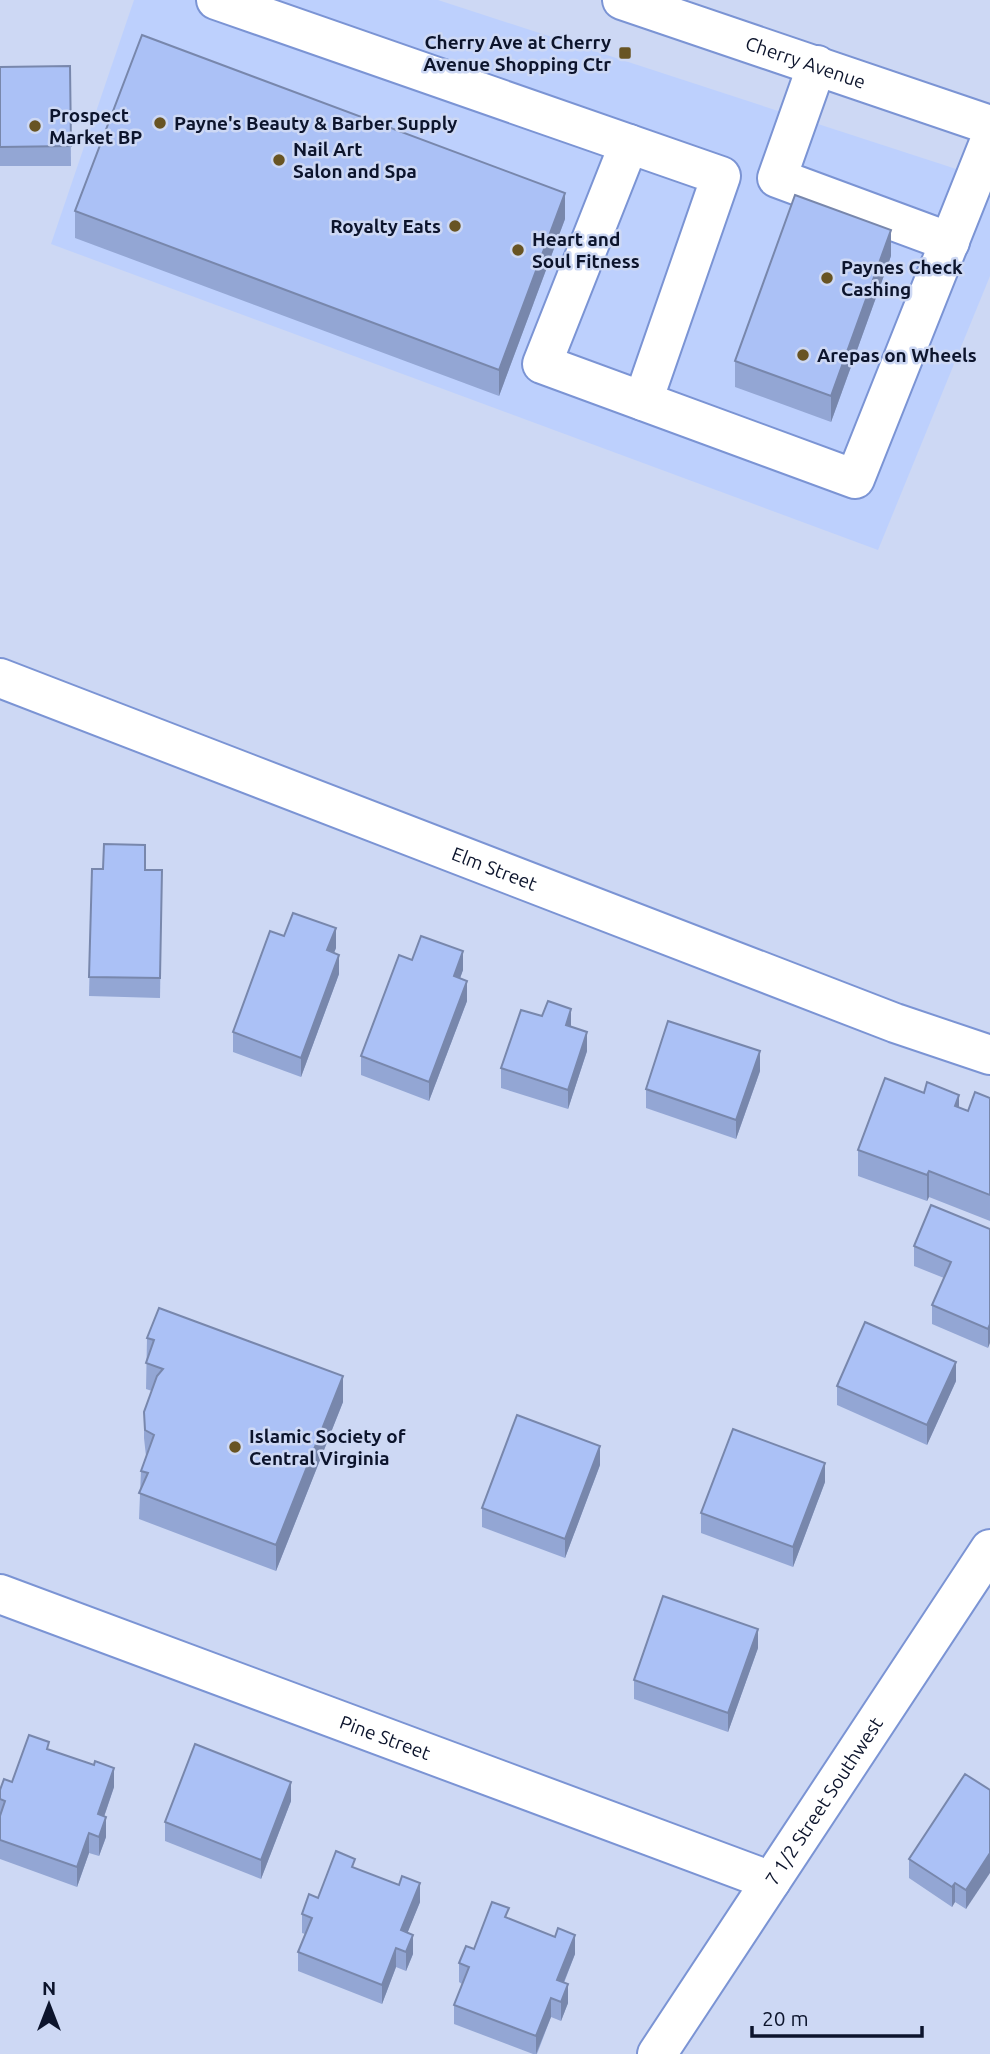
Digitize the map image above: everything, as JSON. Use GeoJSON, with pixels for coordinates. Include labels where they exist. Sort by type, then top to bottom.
{"type":"FeatureCollection","features":[{"type":"Feature","properties":{"kind":"street"},"geometry":{"type":"LineString","coordinates":[[216,0],[721,176],[778,178],[950,242]]}},
{"type":"Feature","properties":{"kind":"street","name":"Cherry Avenue"},"geometry":{"type":"LineString","coordinates":[[622,0],[990,125]]}},
{"type":"Feature","properties":{"kind":"street"},"geometry":{"type":"LineString","coordinates":[[778,178],[817,65]]}},
{"type":"Feature","properties":{"kind":"street"},"geometry":{"type":"LineString","coordinates":[[629,144],[542,364],[855,479],[990,140]]}},
{"type":"Feature","properties":{"kind":"street"},"geometry":{"type":"LineString","coordinates":[[643,401],[721,176]]}},
{"type":"Feature","properties":{"kind":"street","name":"Elm Street"},"geometry":{"type":"LineString","coordinates":[[0,678],[895,1023],[990,1055]]}},
{"type":"Feature","properties":{"kind":"street","name":"7 1/2 Street Southwest"},"geometry":{"type":"LineString","coordinates":[[657,2054],[990,1549]]}},
{"type":"Feature","properties":{"kind":"street","name":"Pine Street"},"geometry":{"type":"LineString","coordinates":[[0,1594],[771,1881]]}},
{"type":"Feature","properties":{"kind":"shaded area"},"geometry":{"type":"Polygon","coordinates":[[[134,0],[438,0],[990,180],[990,276],[878,550],[51,244],[134,0]]]}},
{"type":"Feature","properties":{"kind":"building"},"geometry":{"type":"Polygon","coordinates":[[[142,35],[565,193],[499,370],[75,211],[142,35]]]}},
{"type":"Feature","properties":{"kind":"building","name":"Prospect Market BP"},"geometry":{"type":"Polygon","coordinates":[[[70,66],[71,146],[0,147],[0,67],[70,66]]]}},
{"type":"Feature","properties":{"kind":"building"},"geometry":{"type":"Polygon","coordinates":[[[795,195],[891,230],[831,396],[735,361],[795,195]]]}},
{"type":"Feature","properties":{"kind":"building"},"geometry":{"type":"Polygon","coordinates":[[[104,844],[145,845],[145,870],[162,870],[160,978],[89,977],[92,869],[103,869],[104,844]]]}},
{"type":"Feature","properties":{"kind":"building"},"geometry":{"type":"Polygon","coordinates":[[[293,913],[336,928],[327,950],[339,955],[301,1058],[233,1032],[270,931],[284,936],[293,913]]]}},
{"type":"Feature","properties":{"kind":"building"},"geometry":{"type":"Polygon","coordinates":[[[421,936],[463,951],[454,976],[467,981],[429,1082],[361,1056],[399,955],[412,960],[421,936]]]}},
{"type":"Feature","properties":{"kind":"building"},"geometry":{"type":"Polygon","coordinates":[[[548,1001],[571,1009],[566,1025],[587,1032],[568,1090],[501,1068],[521,1010],[542,1016],[548,1001]]]}},
{"type":"Feature","properties":{"kind":"building"},"geometry":{"type":"Polygon","coordinates":[[[668,1021],[760,1051],[736,1120],[646,1089],[668,1021]]]}},
{"type":"Feature","properties":{"kind":"building"},"geometry":{"type":"Polygon","coordinates":[[[885,1078],[924,1093],[927,1082],[959,1095],[955,1106],[968,1111],[975,1092],[990,1098],[990,1195],[929,1171],[927,1175],[858,1150],[885,1078]]]}},
{"type":"Feature","properties":{"kind":"building"},"geometry":{"type":"Polygon","coordinates":[[[931,1205],[990,1229],[988,1329],[932,1305],[951,1262],[914,1246],[931,1205]]]}},
{"type":"Feature","properties":{"kind":"building","name":"Islamic Society of Central Virginia"},"geometry":{"type":"Polygon","coordinates":[[[159,1308],[343,1376],[276,1545],[139,1493],[148,1473],[141,1471],[154,1435],[145,1430],[144,1412],[157,1376],[163,1369],[146,1363],[154,1340],[147,1338],[159,1308]]]}},
{"type":"Feature","properties":{"kind":"building"},"geometry":{"type":"Polygon","coordinates":[[[865,1322],[956,1362],[927,1425],[837,1386],[865,1322]]]}},
{"type":"Feature","properties":{"kind":"building"},"geometry":{"type":"Polygon","coordinates":[[[517,1415],[600,1446],[565,1539],[482,1508],[517,1415]]]}},
{"type":"Feature","properties":{"kind":"building"},"geometry":{"type":"Polygon","coordinates":[[[733,1429],[825,1463],[793,1547],[701,1513],[733,1429]]]}},
{"type":"Feature","properties":{"kind":"building"},"geometry":{"type":"Polygon","coordinates":[[[663,1596],[758,1629],[728,1713],[634,1680],[663,1596]]]}},
{"type":"Feature","properties":{"kind":"building"},"geometry":{"type":"Polygon","coordinates":[[[29,1735],[49,1742],[47,1749],[94,1765],[95,1761],[114,1768],[98,1814],[106,1817],[99,1837],[89,1833],[77,1867],[0,1840],[0,1816],[5,1801],[0,1799],[0,1790],[4,1779],[12,1782],[29,1735]]]}},
{"type":"Feature","properties":{"kind":"building"},"geometry":{"type":"Polygon","coordinates":[[[195,1744],[291,1782],[261,1860],[165,1822],[195,1744]]]}},
{"type":"Feature","properties":{"kind":"building"},"geometry":{"type":"Polygon","coordinates":[[[965,1774],[990,1790],[990,1853],[966,1890],[955,1883],[952,1887],[909,1859],[965,1774]]]}},
{"type":"Feature","properties":{"kind":"building"},"geometry":{"type":"Polygon","coordinates":[[[336,1851],[355,1859],[352,1867],[399,1885],[402,1876],[420,1883],[401,1930],[413,1935],[406,1952],[396,1948],[382,1985],[298,1952],[312,1918],[302,1914],[309,1894],[318,1898],[336,1851]]]}},
{"type":"Feature","properties":{"kind":"building"},"geometry":{"type":"Polygon","coordinates":[[[492,1902],[509,1908],[505,1917],[555,1937],[558,1928],[575,1935],[557,1980],[568,1984],[561,2002],[551,1998],[536,2036],[454,2005],[469,1967],[459,1963],[466,1946],[474,1949],[492,1902]]]}},
{"type":"Feature","properties":{"kind":"place","name":"Cherry Ave at Cherry Avenue Shopping Ctr"},"geometry":{"type":"Point","coordinates":[625,53]}},
{"type":"Feature","properties":{"kind":"place","name":"Payne's Beauty & Barber Supply"},"geometry":{"type":"Point","coordinates":[160,123]}},
{"type":"Feature","properties":{"kind":"place","name":"Prospect Market BP"},"geometry":{"type":"Point","coordinates":[35,126]}},
{"type":"Feature","properties":{"kind":"place","name":"Nail Art Salon and Spa"},"geometry":{"type":"Point","coordinates":[279,160]}},
{"type":"Feature","properties":{"kind":"place","name":"Royalty Eats"},"geometry":{"type":"Point","coordinates":[455,226]}},
{"type":"Feature","properties":{"kind":"place","name":"Heart and Soul Fitness"},"geometry":{"type":"Point","coordinates":[518,250]}},
{"type":"Feature","properties":{"kind":"place","name":"Paynes Check Cashing"},"geometry":{"type":"Point","coordinates":[827,278]}},
{"type":"Feature","properties":{"kind":"place","name":"Arepas on Wheels"},"geometry":{"type":"Point","coordinates":[803,355]}},
{"type":"Feature","properties":{"kind":"place","name":"Islamic Society of Central Virginia"},"geometry":{"type":"Point","coordinates":[235,1447]}}]}
